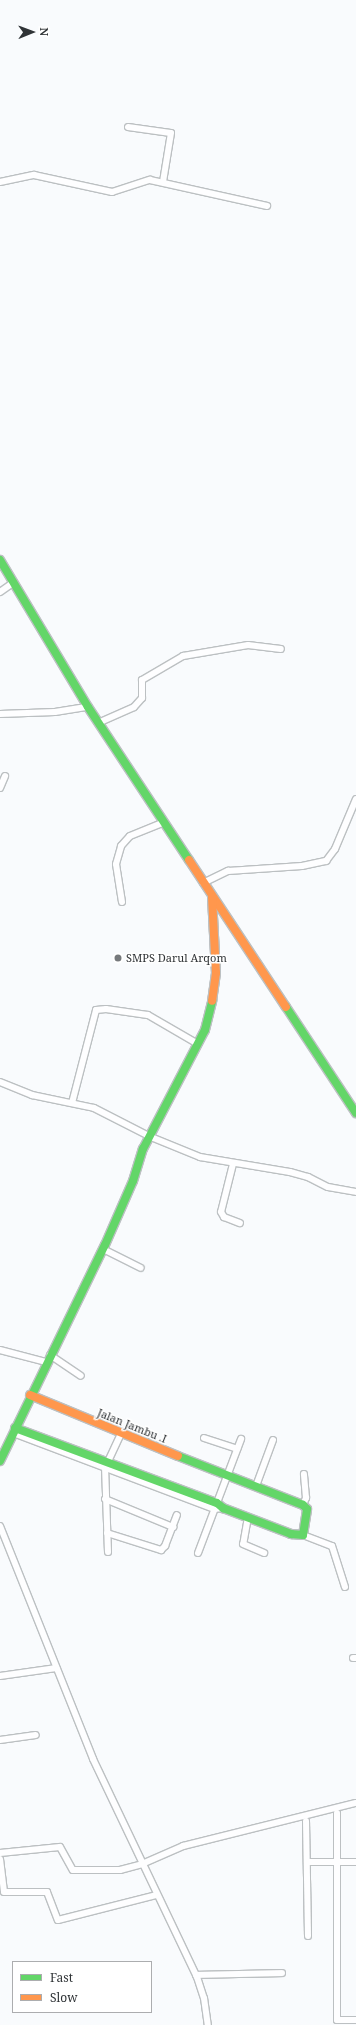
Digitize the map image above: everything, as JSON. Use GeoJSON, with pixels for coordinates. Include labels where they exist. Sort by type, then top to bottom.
{"type":"FeatureCollection","features":[{"type":"Feature","properties":{"kind":"street"},"geometry":{"type":"LineString","coordinates":[[128,127],[172,133],[163,182]]}},
{"type":"Feature","properties":{"kind":"street"},"geometry":{"type":"LineString","coordinates":[[0,182],[34,175],[112,192],[144,181],[163,182],[267,206]]}},
{"type":"Feature","properties":{"kind":"street"},"geometry":{"type":"LineString","coordinates":[[0,560],[98,723],[356,1113]]}},
{"type":"Feature","properties":{"kind":"street"},"geometry":{"type":"LineString","coordinates":[[0,592],[13,583]]}},
{"type":"Feature","properties":{"kind":"street"},"geometry":{"type":"LineString","coordinates":[[98,723],[134,707],[142,698],[142,680],[183,656],[248,646],[281,649]]}},
{"type":"Feature","properties":{"kind":"street"},"geometry":{"type":"LineString","coordinates":[[0,714],[55,712],[88,707]]}},
{"type":"Feature","properties":{"kind":"street"},"geometry":{"type":"LineString","coordinates":[[0,788],[5,776]]}},
{"type":"Feature","properties":{"kind":"street"},"geometry":{"type":"LineString","coordinates":[[203,882],[228,871],[302,866],[326,861],[335,849],[356,799]]}},
{"type":"Feature","properties":{"kind":"street"},"geometry":{"type":"LineString","coordinates":[[122,902],[116,864],[120,846],[130,836],[163,823]]}},
{"type":"Feature","properties":{"kind":"street"},"geometry":{"type":"LineString","coordinates":[[0,1460],[103,1249],[133,1181],[144,1149],[198,1044],[210,1015],[216,973],[212,897]]}},
{"type":"Feature","properties":{"kind":"street"},"geometry":{"type":"LineString","coordinates":[[72,1103],[96,1010],[106,1009],[148,1015],[198,1044]]}},
{"type":"Feature","properties":{"kind":"street"},"geometry":{"type":"LineString","coordinates":[[0,1082],[32,1095],[94,1108],[151,1137],[200,1157],[233,1164],[290,1172],[308,1177],[328,1187],[356,1192]]}},
{"type":"Feature","properties":{"kind":"street"},"geometry":{"type":"LineString","coordinates":[[233,1164],[220,1212],[224,1217],[240,1223]]}},
{"type":"Feature","properties":{"kind":"street"},"geometry":{"type":"LineString","coordinates":[[103,1249],[140,1268]]}},
{"type":"Feature","properties":{"kind":"street"},"geometry":{"type":"LineString","coordinates":[[0,1350],[48,1359],[81,1376]]}},
{"type":"Feature","properties":{"kind":"street","name":"Jalan Jambu .I"},"geometry":{"type":"LineString","coordinates":[[30,1396],[121,1434],[303,1505]]}},
{"type":"Feature","properties":{"kind":"street"},"geometry":{"type":"LineString","coordinates":[[14,1430],[105,1466],[295,1535],[303,1535],[332,1546],[344,1587]]}},
{"type":"Feature","properties":{"kind":"street"},"geometry":{"type":"LineString","coordinates":[[108,1552],[104,1499],[105,1466],[121,1434]]}},
{"type":"Feature","properties":{"kind":"street"},"geometry":{"type":"LineString","coordinates":[[204,1438],[237,1449]]}},
{"type":"Feature","properties":{"kind":"street"},"geometry":{"type":"LineString","coordinates":[[198,1553],[218,1507],[227,1475],[241,1439]]}},
{"type":"Feature","properties":{"kind":"street"},"geometry":{"type":"LineString","coordinates":[[256,1486],[273,1440]]}},
{"type":"Feature","properties":{"kind":"street"},"geometry":{"type":"LineString","coordinates":[[303,1535],[307,1509],[303,1505],[306,1498],[304,1474]]}},
{"type":"Feature","properties":{"kind":"street"},"geometry":{"type":"LineString","coordinates":[[104,1499],[173,1526]]}},
{"type":"Feature","properties":{"kind":"street"},"geometry":{"type":"LineString","coordinates":[[107,1533],[161,1550],[165,1546],[177,1515]]}},
{"type":"Feature","properties":{"kind":"street"},"geometry":{"type":"LineString","coordinates":[[248,1518],[243,1544],[264,1553]]}},
{"type":"Feature","properties":{"kind":"street"},"geometry":{"type":"LineString","coordinates":[[0,1526],[93,1759],[156,1895],[196,1975],[204,1998],[208,2025]]}},
{"type":"Feature","properties":{"kind":"street"},"geometry":{"type":"LineString","coordinates":[[0,1676],[56,1668]]}},
{"type":"Feature","properties":{"kind":"street"},"geometry":{"type":"LineString","coordinates":[[0,1740],[36,1734]]}},
{"type":"Feature","properties":{"kind":"street"},"geometry":{"type":"LineString","coordinates":[[0,1852],[62,1848],[73,1870],[111,1870],[142,1864],[183,1846],[356,1803]]}},
{"type":"Feature","properties":{"kind":"street"},"geometry":{"type":"LineString","coordinates":[[337,1813],[337,2020],[356,2020]]}},
{"type":"Feature","properties":{"kind":"street"},"geometry":{"type":"LineString","coordinates":[[306,1821],[308,1936]]}},
{"type":"Feature","properties":{"kind":"street"},"geometry":{"type":"LineString","coordinates":[[0,1859],[4,1892],[47,1892],[58,1920],[156,1895]]}},
{"type":"Feature","properties":{"kind":"street"},"geometry":{"type":"LineString","coordinates":[[307,1862],[356,1862]]}},
{"type":"Feature","properties":{"kind":"street"},"geometry":{"type":"LineString","coordinates":[[196,1975],[282,1973]]}},
{"type":"Feature","properties":{"kind":"traffic: fast"},"geometry":{"type":"LineString","coordinates":[[0,560],[88,707],[189,860]]}},
{"type":"Feature","properties":{"kind":"traffic: fast"},"geometry":{"type":"LineString","coordinates":[[0,1461],[105,1245],[133,1181],[143,1149],[205,1030],[212,1001]]}},
{"type":"Feature","properties":{"kind":"traffic: fast"},"geometry":{"type":"LineString","coordinates":[[286,1007],[356,1113]]}},
{"type":"Feature","properties":{"kind":"traffic: fast"},"geometry":{"type":"LineString","coordinates":[[15,1428],[217,1503],[223,1508],[291,1534],[303,1535],[307,1509],[303,1505],[178,1456]]}},
{"type":"Feature","properties":{"kind":"traffic: slow"},"geometry":{"type":"LineString","coordinates":[[189,860],[286,1007]]}},
{"type":"Feature","properties":{"kind":"traffic: slow"},"geometry":{"type":"LineString","coordinates":[[212,897],[216,973],[212,1001]]}},
{"type":"Feature","properties":{"kind":"traffic: slow"},"geometry":{"type":"LineString","coordinates":[[30,1395],[178,1456]]}},
{"type":"Feature","properties":{"kind":"place","name":"SMPS Darul Arqom"},"geometry":{"type":"Point","coordinates":[118,958]}}]}
